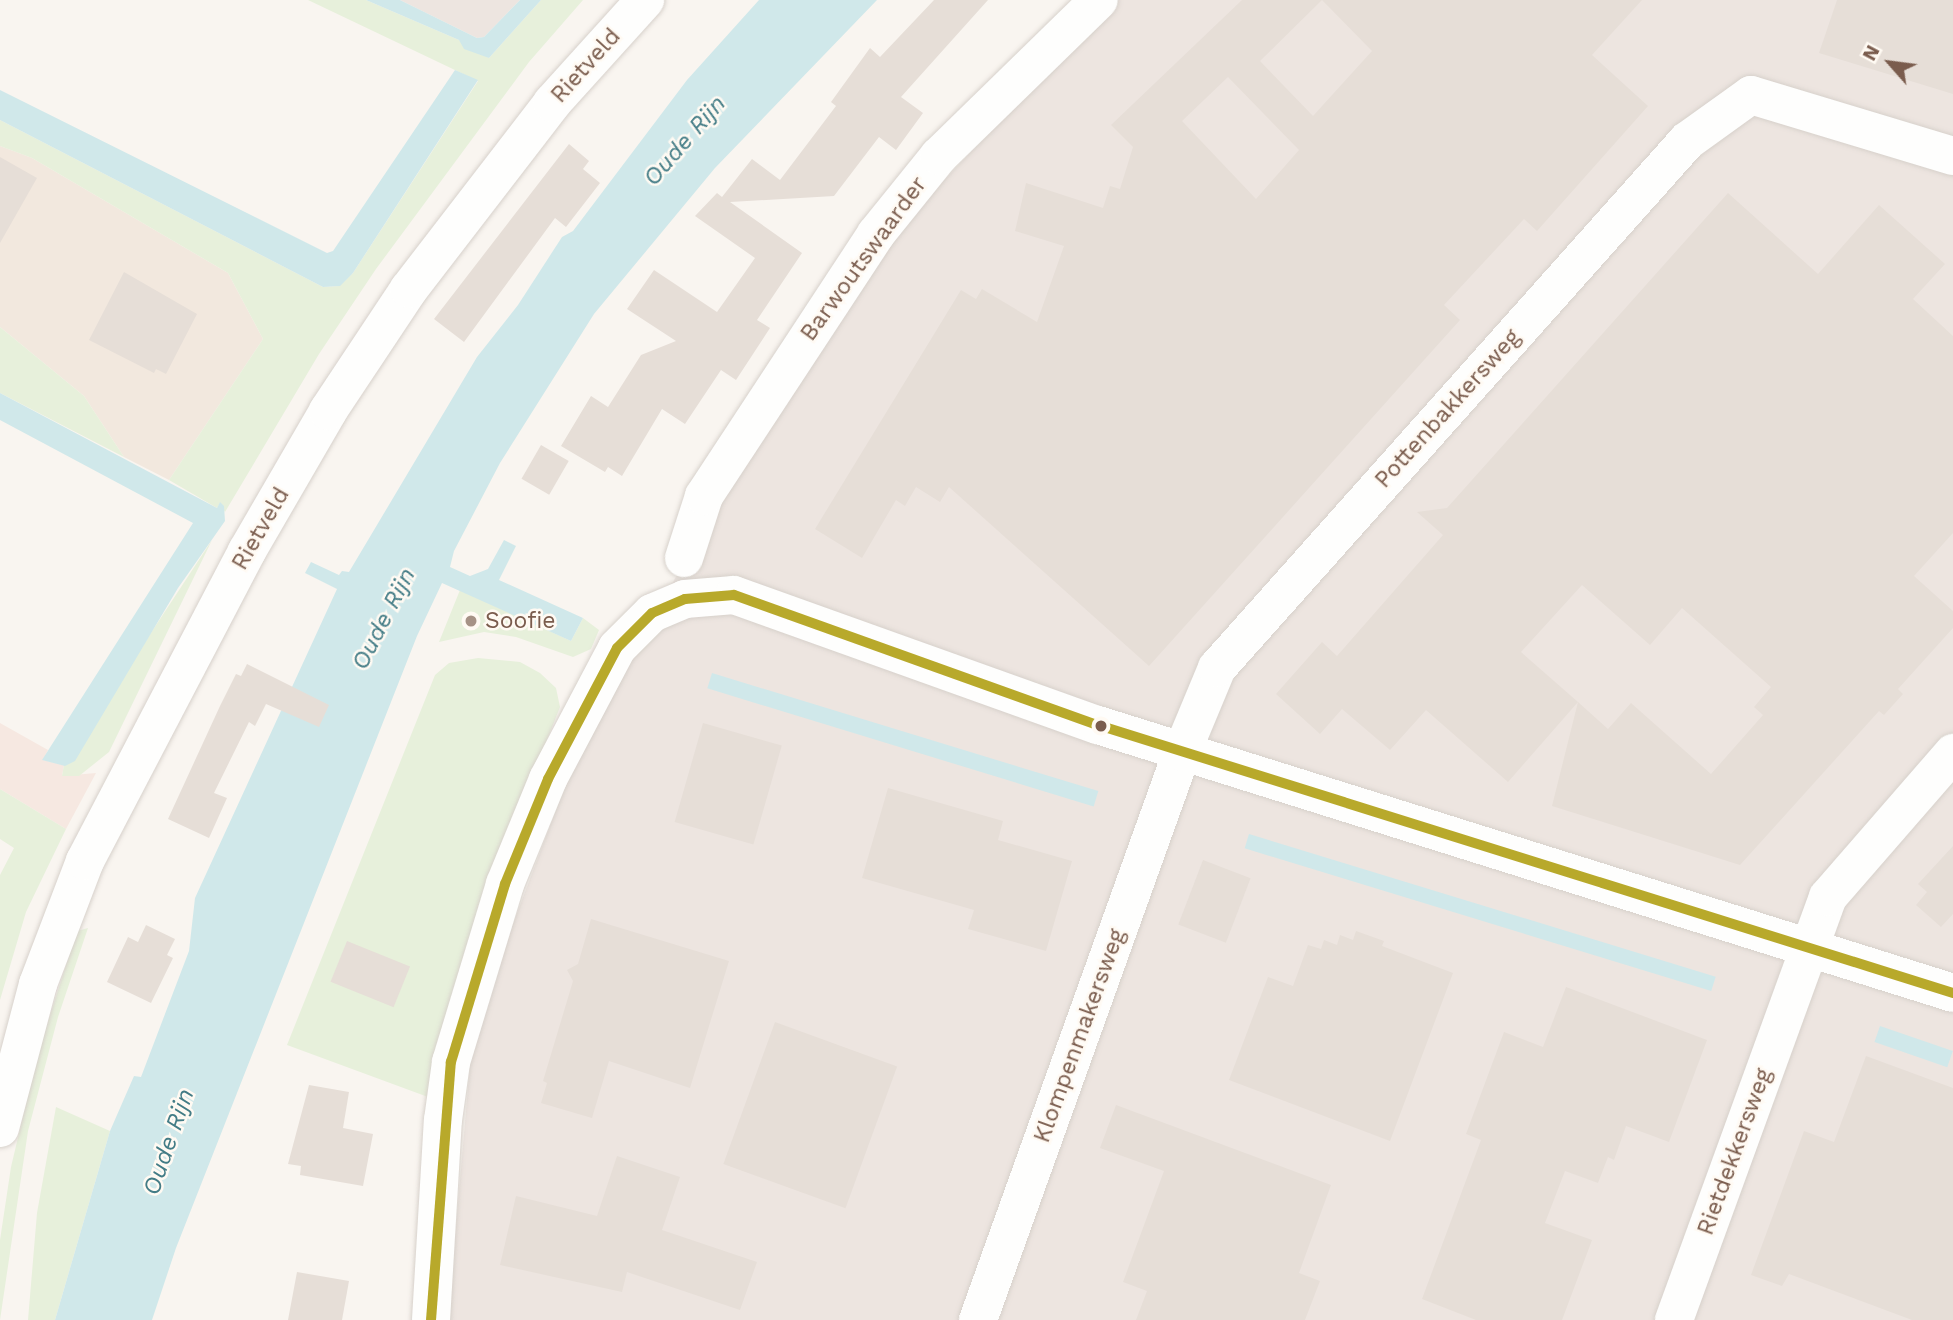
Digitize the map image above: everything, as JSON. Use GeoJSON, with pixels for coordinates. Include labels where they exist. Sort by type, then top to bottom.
{"type":"FeatureCollection","features":[{"type":"Feature","properties":{"kind":"street","name":"Rietveld"},"geometry":{"type":"LineString","coordinates":[[0,1128],[38,984],[85,861],[247,551],[328,411],[409,289],[552,103],[645,0]]}},
{"type":"Feature","properties":{"kind":"street","name":"Barwoutswaarder"},"geometry":{"type":"LineString","coordinates":[[684,558],[704,496],[876,234],[939,156],[1100,0]]}},
{"type":"Feature","properties":{"kind":"street","name":"Pottenbakkersweg"},"geometry":{"type":"LineString","coordinates":[[1182,752],[1217,668],[1687,141],[1751,95],[1953,156]]}},
{"type":"Feature","properties":{"kind":"street"},"geometry":{"type":"LineString","coordinates":[[431,1320],[443,1120],[451,1062],[505,884],[548,779],[617,648],[652,613],[685,599],[734,595],[967,681],[1182,752],[1953,993]]}},
{"type":"Feature","properties":{"kind":"street","name":"Klompenmakersweg"},"geometry":{"type":"LineString","coordinates":[[978,1320],[1182,752]]}},
{"type":"Feature","properties":{"kind":"street","name":"Rietdekkersweg"},"geometry":{"type":"LineString","coordinates":[[1674,1320],[1828,897],[1953,753]]}},
{"type":"Feature","properties":{"kind":"shaded area"},"geometry":{"type":"Polygon","coordinates":[[[400,0],[520,0],[484,37],[477,38],[400,0]]]}},
{"type":"Feature","properties":{"kind":"shaded area"},"geometry":{"type":"Polygon","coordinates":[[[1118,0],[1953,0],[1953,1320],[448,1320],[473,1030],[570,773],[685,560],[895,231],[1118,0]]]}},
{"type":"Feature","properties":{"kind":"shaded area"},"geometry":{"type":"Polygon","coordinates":[[[0,146],[32,158],[228,273],[263,339],[169,480],[124,457],[84,396],[0,327],[0,146]]]}},
{"type":"Feature","properties":{"kind":"shaded area"},"geometry":{"type":"Polygon","coordinates":[[[0,723],[48,750],[43,760],[64,765],[62,776],[96,773],[66,829],[0,789],[0,723]]]}},
{"type":"Feature","properties":{"kind":"green space"},"geometry":{"type":"Polygon","coordinates":[[[308,0],[366,0],[459,40],[489,58],[541,0],[583,0],[529,62],[376,269],[319,354],[225,512],[220,503],[217,508],[169,480],[263,339],[228,273],[32,158],[0,146],[0,120],[323,287],[339,286],[353,273],[478,81],[308,0]]]}},
{"type":"Feature","properties":{"kind":"green space"},"geometry":{"type":"Polygon","coordinates":[[[0,327],[84,396],[124,457],[0,393],[0,327]]]}},
{"type":"Feature","properties":{"kind":"green space"},"geometry":{"type":"Polygon","coordinates":[[[212,540],[109,752],[79,776],[62,776],[64,765],[212,540]]]}},
{"type":"Feature","properties":{"kind":"green space"},"geometry":{"type":"Polygon","coordinates":[[[460,590],[571,641],[583,618],[599,630],[591,649],[573,657],[516,637],[484,632],[439,642],[460,590]]]}},
{"type":"Feature","properties":{"kind":"green space"},"geometry":{"type":"Polygon","coordinates":[[[478,658],[520,662],[540,673],[556,688],[560,707],[521,805],[428,1097],[287,1045],[435,675],[449,663],[478,658]]]}},
{"type":"Feature","properties":{"kind":"green space"},"geometry":{"type":"Polygon","coordinates":[[[0,789],[66,829],[26,912],[0,1000],[0,875],[14,848],[0,839],[0,789]]]}},
{"type":"Feature","properties":{"kind":"green space"},"geometry":{"type":"Polygon","coordinates":[[[88,928],[58,1017],[28,1131],[0,1320],[0,1240],[11,1167],[38,1053],[77,931],[88,928]]]}},
{"type":"Feature","properties":{"kind":"green space"},"geometry":{"type":"Polygon","coordinates":[[[56,1107],[110,1131],[55,1320],[28,1320],[37,1213],[56,1107]]]}},
{"type":"Feature","properties":{"kind":"water"},"geometry":{"type":"Polygon","coordinates":[[[366,0],[400,0],[477,38],[484,37],[520,0],[541,0],[489,58],[464,49],[459,40],[366,0]]]}},
{"type":"Feature","properties":{"kind":"water","name":"Oude Rijn"},"geometry":{"type":"Polygon","coordinates":[[[759,0],[877,0],[715,168],[594,314],[500,463],[454,551],[450,567],[470,576],[488,569],[504,540],[516,546],[499,580],[583,618],[571,641],[442,583],[417,636],[176,1248],[152,1320],[55,1320],[110,1131],[134,1076],[141,1077],[189,951],[195,898],[337,589],[305,573],[311,562],[339,575],[342,571],[349,572],[477,357],[518,305],[562,237],[573,231],[687,80],[759,0]]]}},
{"type":"Feature","properties":{"kind":"water"},"geometry":{"type":"Polygon","coordinates":[[[455,70],[478,80],[353,273],[340,286],[323,287],[0,120],[0,90],[327,253],[333,251],[455,70]]]}},
{"type":"Feature","properties":{"kind":"water"},"geometry":{"type":"Polygon","coordinates":[[[0,393],[217,508],[220,502],[224,506],[225,521],[178,588],[75,761],[65,766],[42,760],[193,523],[0,420],[0,393]]]}},
{"type":"Feature","properties":{"kind":"water"},"geometry":{"type":"Polygon","coordinates":[[[712,673],[1098,791],[1094,806],[707,688],[712,673]]]}},
{"type":"Feature","properties":{"kind":"water"},"geometry":{"type":"Polygon","coordinates":[[[1249,834],[1716,977],[1711,991],[1245,848],[1249,834]]]}},
{"type":"Feature","properties":{"kind":"water"},"geometry":{"type":"Polygon","coordinates":[[[1880,1026],[1953,1051],[1947,1067],[1874,1042],[1880,1026]]]}},
{"type":"Feature","properties":{"kind":"building"},"geometry":{"type":"Polygon","coordinates":[[[934,0],[988,0],[901,97],[923,113],[896,150],[879,137],[834,196],[730,202],[802,253],[757,320],[770,328],[736,380],[721,370],[685,424],[662,409],[622,476],[608,467],[605,472],[561,446],[591,396],[608,407],[641,355],[676,341],[627,309],[654,270],[717,312],[755,258],[695,216],[717,193],[722,197],[752,159],[780,180],[836,106],[831,102],[870,48],[880,57],[934,0]]]}},
{"type":"Feature","properties":{"kind":"building"},"geometry":{"type":"Polygon","coordinates":[[[1242,0],[1322,0],[1642,0],[1592,55],[1648,106],[1537,231],[1524,219],[1444,305],[1460,320],[1149,666],[949,487],[940,502],[916,487],[905,506],[896,500],[862,558],[815,529],[961,290],[976,299],[982,289],[1037,322],[1064,246],[1015,231],[1026,183],[1103,208],[1110,186],[1120,189],[1133,147],[1111,125],[1242,0]],[[1322,0],[1260,61],[1313,116],[1372,51],[1322,0]],[[1228,77],[1182,121],[1256,199],[1299,150],[1228,77]]]}},
{"type":"Feature","properties":{"kind":"building"},"geometry":{"type":"Polygon","coordinates":[[[1837,0],[1953,0],[1953,94],[1819,53],[1837,0]]]}},
{"type":"Feature","properties":{"kind":"building"},"geometry":{"type":"Polygon","coordinates":[[[569,144],[589,161],[583,169],[600,183],[566,227],[555,218],[464,342],[434,319],[569,144]]]}},
{"type":"Feature","properties":{"kind":"building"},"geometry":{"type":"Polygon","coordinates":[[[0,157],[37,178],[0,243],[0,157]]]}},
{"type":"Feature","properties":{"kind":"building"},"geometry":{"type":"Polygon","coordinates":[[[1728,193],[1818,274],[1879,205],[1945,264],[1913,299],[1953,336],[1953,533],[1914,576],[1953,611],[1953,628],[1898,689],[1903,694],[1884,715],[1879,711],[1740,865],[1552,806],[1578,702],[1508,782],[1426,710],[1390,750],[1342,709],[1320,734],[1276,694],[1322,642],[1337,656],[1443,535],[1417,512],[1447,508],[1728,193]],[[1582,585],[1521,652],[1608,729],[1631,703],[1711,774],[1763,715],[1754,707],[1771,687],[1682,608],[1650,645],[1582,585]]]}},
{"type":"Feature","properties":{"kind":"building"},"geometry":{"type":"Polygon","coordinates":[[[124,272],[197,314],[166,374],[156,369],[154,373],[89,340],[124,272]]]}},
{"type":"Feature","properties":{"kind":"building"},"geometry":{"type":"Polygon","coordinates":[[[541,445],[569,461],[549,495],[522,479],[541,445]]]}},
{"type":"Feature","properties":{"kind":"building"},"geometry":{"type":"Polygon","coordinates":[[[247,664],[329,705],[319,727],[266,704],[255,726],[249,722],[214,793],[227,798],[209,838],[168,819],[236,674],[241,676],[247,664]]]}},
{"type":"Feature","properties":{"kind":"building"},"geometry":{"type":"Polygon","coordinates":[[[703,723],[782,746],[753,845],[675,822],[703,723]]]}},
{"type":"Feature","properties":{"kind":"building"},"geometry":{"type":"Polygon","coordinates":[[[888,788],[1003,821],[998,840],[1072,861],[1046,951],[968,929],[974,910],[862,878],[888,788]]]}},
{"type":"Feature","properties":{"kind":"building"},"geometry":{"type":"Polygon","coordinates":[[[1953,846],[1953,914],[1941,927],[1916,905],[1927,892],[1918,884],[1953,846]]]}},
{"type":"Feature","properties":{"kind":"building"},"geometry":{"type":"Polygon","coordinates":[[[1203,860],[1251,878],[1226,943],[1178,924],[1203,860]]]}},
{"type":"Feature","properties":{"kind":"building"},"geometry":{"type":"Polygon","coordinates":[[[591,919],[729,961],[690,1088],[609,1061],[592,1118],[541,1103],[547,1083],[543,1081],[573,981],[567,970],[578,964],[591,919]]]}},
{"type":"Feature","properties":{"kind":"building"},"geometry":{"type":"Polygon","coordinates":[[[146,925],[175,939],[167,955],[173,958],[151,1003],[107,982],[128,937],[138,942],[146,925]]]}},
{"type":"Feature","properties":{"kind":"building"},"geometry":{"type":"Polygon","coordinates":[[[1356,931],[1384,941],[1382,946],[1453,973],[1390,1141],[1229,1080],[1268,977],[1293,986],[1308,945],[1321,949],[1324,940],[1337,945],[1340,935],[1353,940],[1356,931]]]}},
{"type":"Feature","properties":{"kind":"building"},"geometry":{"type":"Polygon","coordinates":[[[347,941],[410,966],[394,1007],[331,982],[347,941]]]}},
{"type":"Feature","properties":{"kind":"building"},"geometry":{"type":"Polygon","coordinates":[[[1566,987],[1707,1040],[1669,1142],[1626,1126],[1614,1160],[1608,1157],[1598,1183],[1565,1171],[1545,1223],[1592,1240],[1562,1320],[1476,1320],[1422,1299],[1481,1140],[1466,1134],[1504,1032],[1543,1047],[1566,987]]]}},
{"type":"Feature","properties":{"kind":"building"},"geometry":{"type":"Polygon","coordinates":[[[775,1022],[897,1066],[846,1208],[723,1164],[775,1022]]]}},
{"type":"Feature","properties":{"kind":"building"},"geometry":{"type":"Polygon","coordinates":[[[1866,1056],[1953,1088],[1953,1320],[1912,1320],[1789,1274],[1782,1286],[1751,1275],[1804,1131],[1834,1142],[1866,1056]]]}},
{"type":"Feature","properties":{"kind":"building"},"geometry":{"type":"Polygon","coordinates":[[[309,1085],[349,1092],[343,1128],[373,1134],[363,1186],[300,1175],[301,1166],[288,1164],[309,1085]]]}},
{"type":"Feature","properties":{"kind":"building"},"geometry":{"type":"Polygon","coordinates":[[[1116,1105],[1331,1185],[1299,1273],[1320,1281],[1305,1320],[1136,1320],[1147,1291],[1123,1282],[1164,1171],[1100,1148],[1116,1105]]]}},
{"type":"Feature","properties":{"kind":"building"},"geometry":{"type":"Polygon","coordinates":[[[617,1156],[680,1177],[662,1230],[757,1262],[740,1310],[627,1272],[622,1292],[500,1265],[516,1196],[597,1216],[617,1156]]]}},
{"type":"Feature","properties":{"kind":"building"},"geometry":{"type":"Polygon","coordinates":[[[297,1272],[349,1281],[342,1320],[288,1320],[297,1272]]]}},
{"type":"Feature","properties":{"kind":"transit line"},"geometry":{"type":"LineString","coordinates":[[431,1320],[451,1062],[505,884],[548,779],[617,648],[652,613],[685,599],[734,595],[1098,725],[1953,993]]}},
{"type":"Feature","properties":{"kind":"place","name":"Soofie"},"geometry":{"type":"Point","coordinates":[471,621]}}]}
